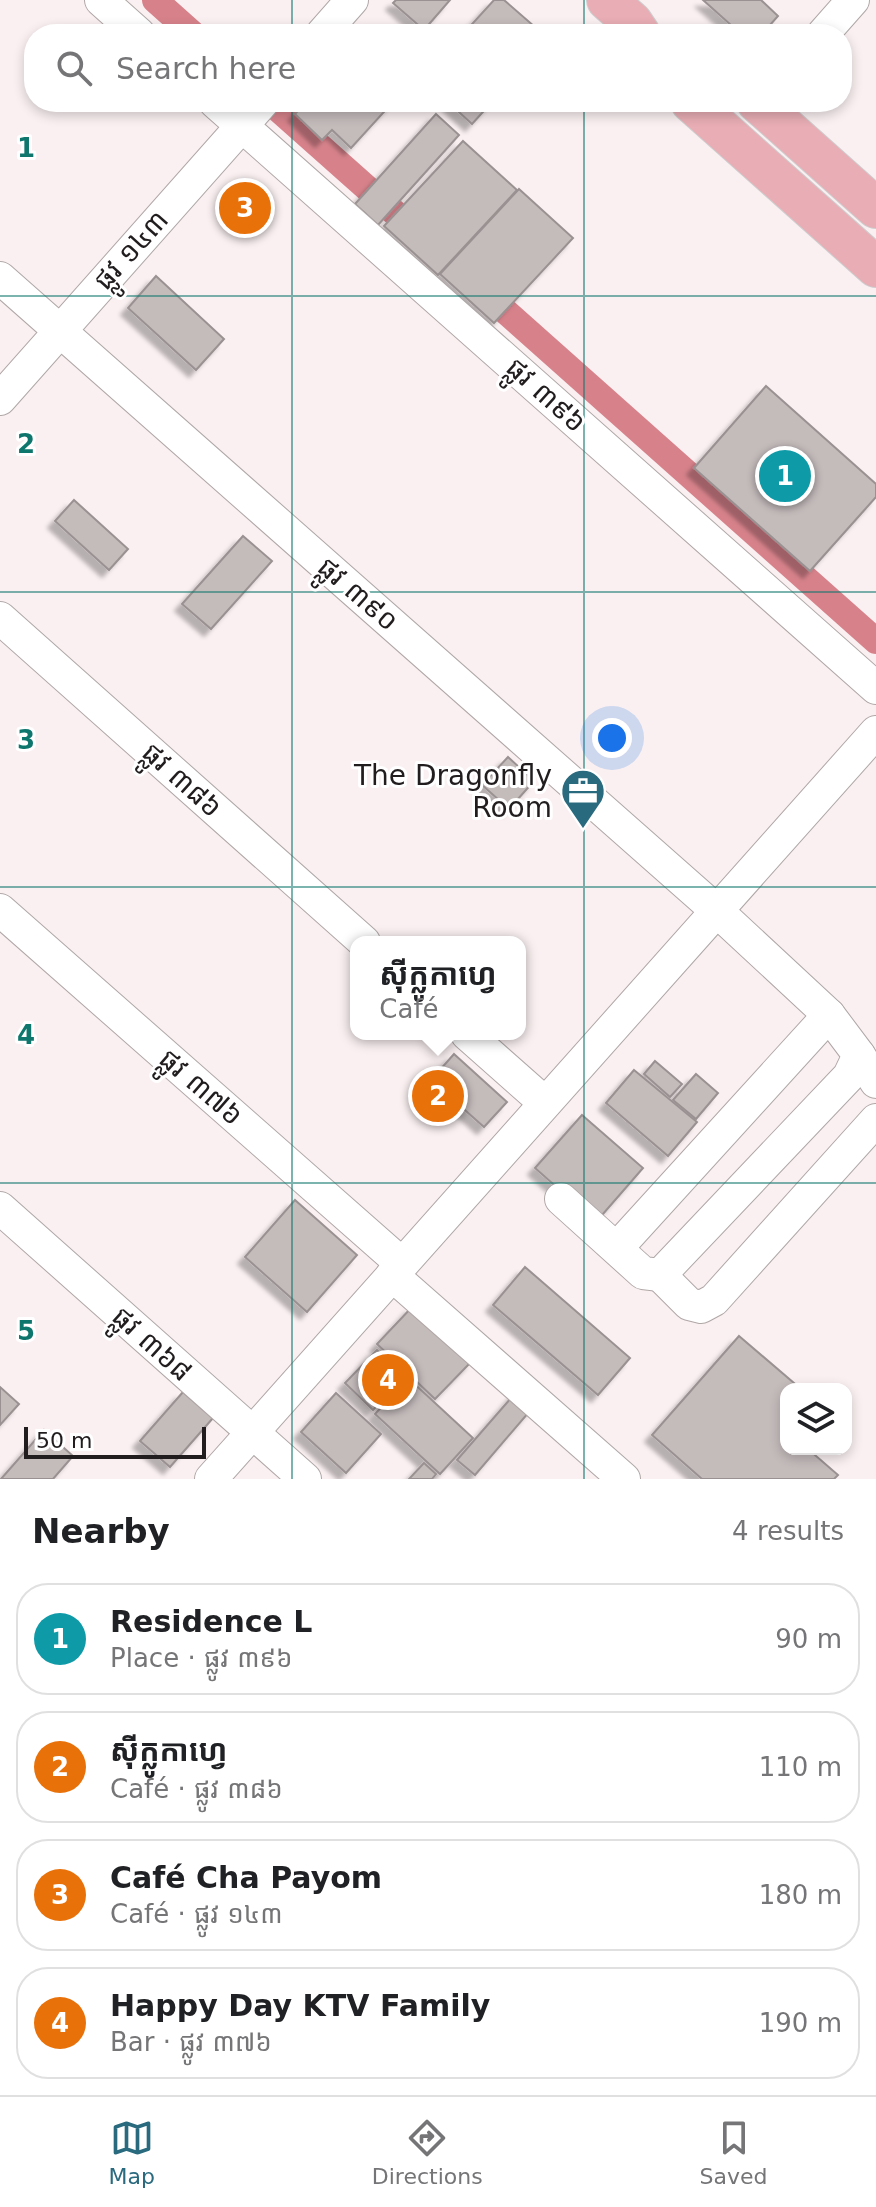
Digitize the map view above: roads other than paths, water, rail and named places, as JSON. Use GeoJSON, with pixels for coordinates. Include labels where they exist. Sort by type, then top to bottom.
{"type":"FeatureCollection","features":[{"type":"Feature","properties":{"kind":"main road"},"geometry":{"type":"LineString","coordinates":[[702,112],[876,267]]}},
{"type":"Feature","properties":{"kind":"main road"},"geometry":{"type":"LineString","coordinates":[[770,112],[876,208]]}},
{"type":"Feature","properties":{"kind":"street"},"geometry":{"type":"LineString","coordinates":[[101,0],[128,24]]}},
{"type":"Feature","properties":{"kind":"street"},"geometry":{"type":"LineString","coordinates":[[331,24],[352,0]]}},
{"type":"Feature","properties":{"kind":"street"},"geometry":{"type":"LineString","coordinates":[[832,24],[853,0]]}},
{"type":"Feature","properties":{"kind":"street","name":"ផ្លូវ ១៤៣"},"geometry":{"type":"LineString","coordinates":[[0,399],[253,112]]}},
{"type":"Feature","properties":{"kind":"street","name":"ផ្លូវ ៣៩៦"},"geometry":{"type":"LineString","coordinates":[[255,112],[876,688]]}},
{"type":"Feature","properties":{"kind":"street","name":"ផ្លូវ ៣៩០"},"geometry":{"type":"LineString","coordinates":[[0,278],[717,911],[829,1015],[876,1082]]}},
{"type":"Feature","properties":{"kind":"street","name":"ផ្លូវ ៣៨៦"},"geometry":{"type":"LineString","coordinates":[[0,618],[357,936]]}},
{"type":"Feature","properties":{"kind":"street"},"geometry":{"type":"LineString","coordinates":[[211,1479],[876,732]]}},
{"type":"Feature","properties":{"kind":"street","name":"ផ្លូវ ៣៧៦"},"geometry":{"type":"LineString","coordinates":[[0,910],[624,1479]]}},
{"type":"Feature","properties":{"kind":"street"},"geometry":{"type":"LineString","coordinates":[[617,1248],[829,1015]]}},
{"type":"Feature","properties":{"kind":"street"},"geometry":{"type":"LineString","coordinates":[[474,1040],[545,1103]]}},
{"type":"Feature","properties":{"kind":"street"},"geometry":{"type":"LineString","coordinates":[[660,1275],[849,1076],[859,1055]]}},
{"type":"Feature","properties":{"kind":"street"},"geometry":{"type":"LineString","coordinates":[[561,1199],[643,1273],[660,1275],[689,1304],[701,1307],[714,1300],[876,1120]]}},
{"type":"Feature","properties":{"kind":"street","name":"ផ្លូវ ៣៦៨"},"geometry":{"type":"LineString","coordinates":[[0,1208],[305,1479]]}},
{"type":"Feature","properties":{"kind":"waterway"},"geometry":{"type":"LineString","coordinates":[[155,0],[182,24]]}},
{"type":"Feature","properties":{"kind":"waterway"},"geometry":{"type":"LineString","coordinates":[[281,112],[422,237]]}},
{"type":"Feature","properties":{"kind":"waterway"},"geometry":{"type":"LineString","coordinates":[[478,287],[876,641]]}},
{"type":"Feature","properties":{"kind":"place","name":"Café Cha Payom"},"geometry":{"type":"Point","coordinates":[245,208]}},
{"type":"Feature","properties":{"kind":"place","name":"Residence L"},"geometry":{"type":"Point","coordinates":[785,476]}},
{"type":"Feature","properties":{"kind":"place","name":"The Dragonfly Room"},"geometry":{"type":"Point","coordinates":[583,830]}},
{"type":"Feature","properties":{"kind":"place","name":"ស៊ីក្លូកាហ្វេ"},"geometry":{"type":"Point","coordinates":[438,1096]}},
{"type":"Feature","properties":{"kind":"place","name":"Happy Day KTV Family"},"geometry":{"type":"Point","coordinates":[388,1380]}}]}
